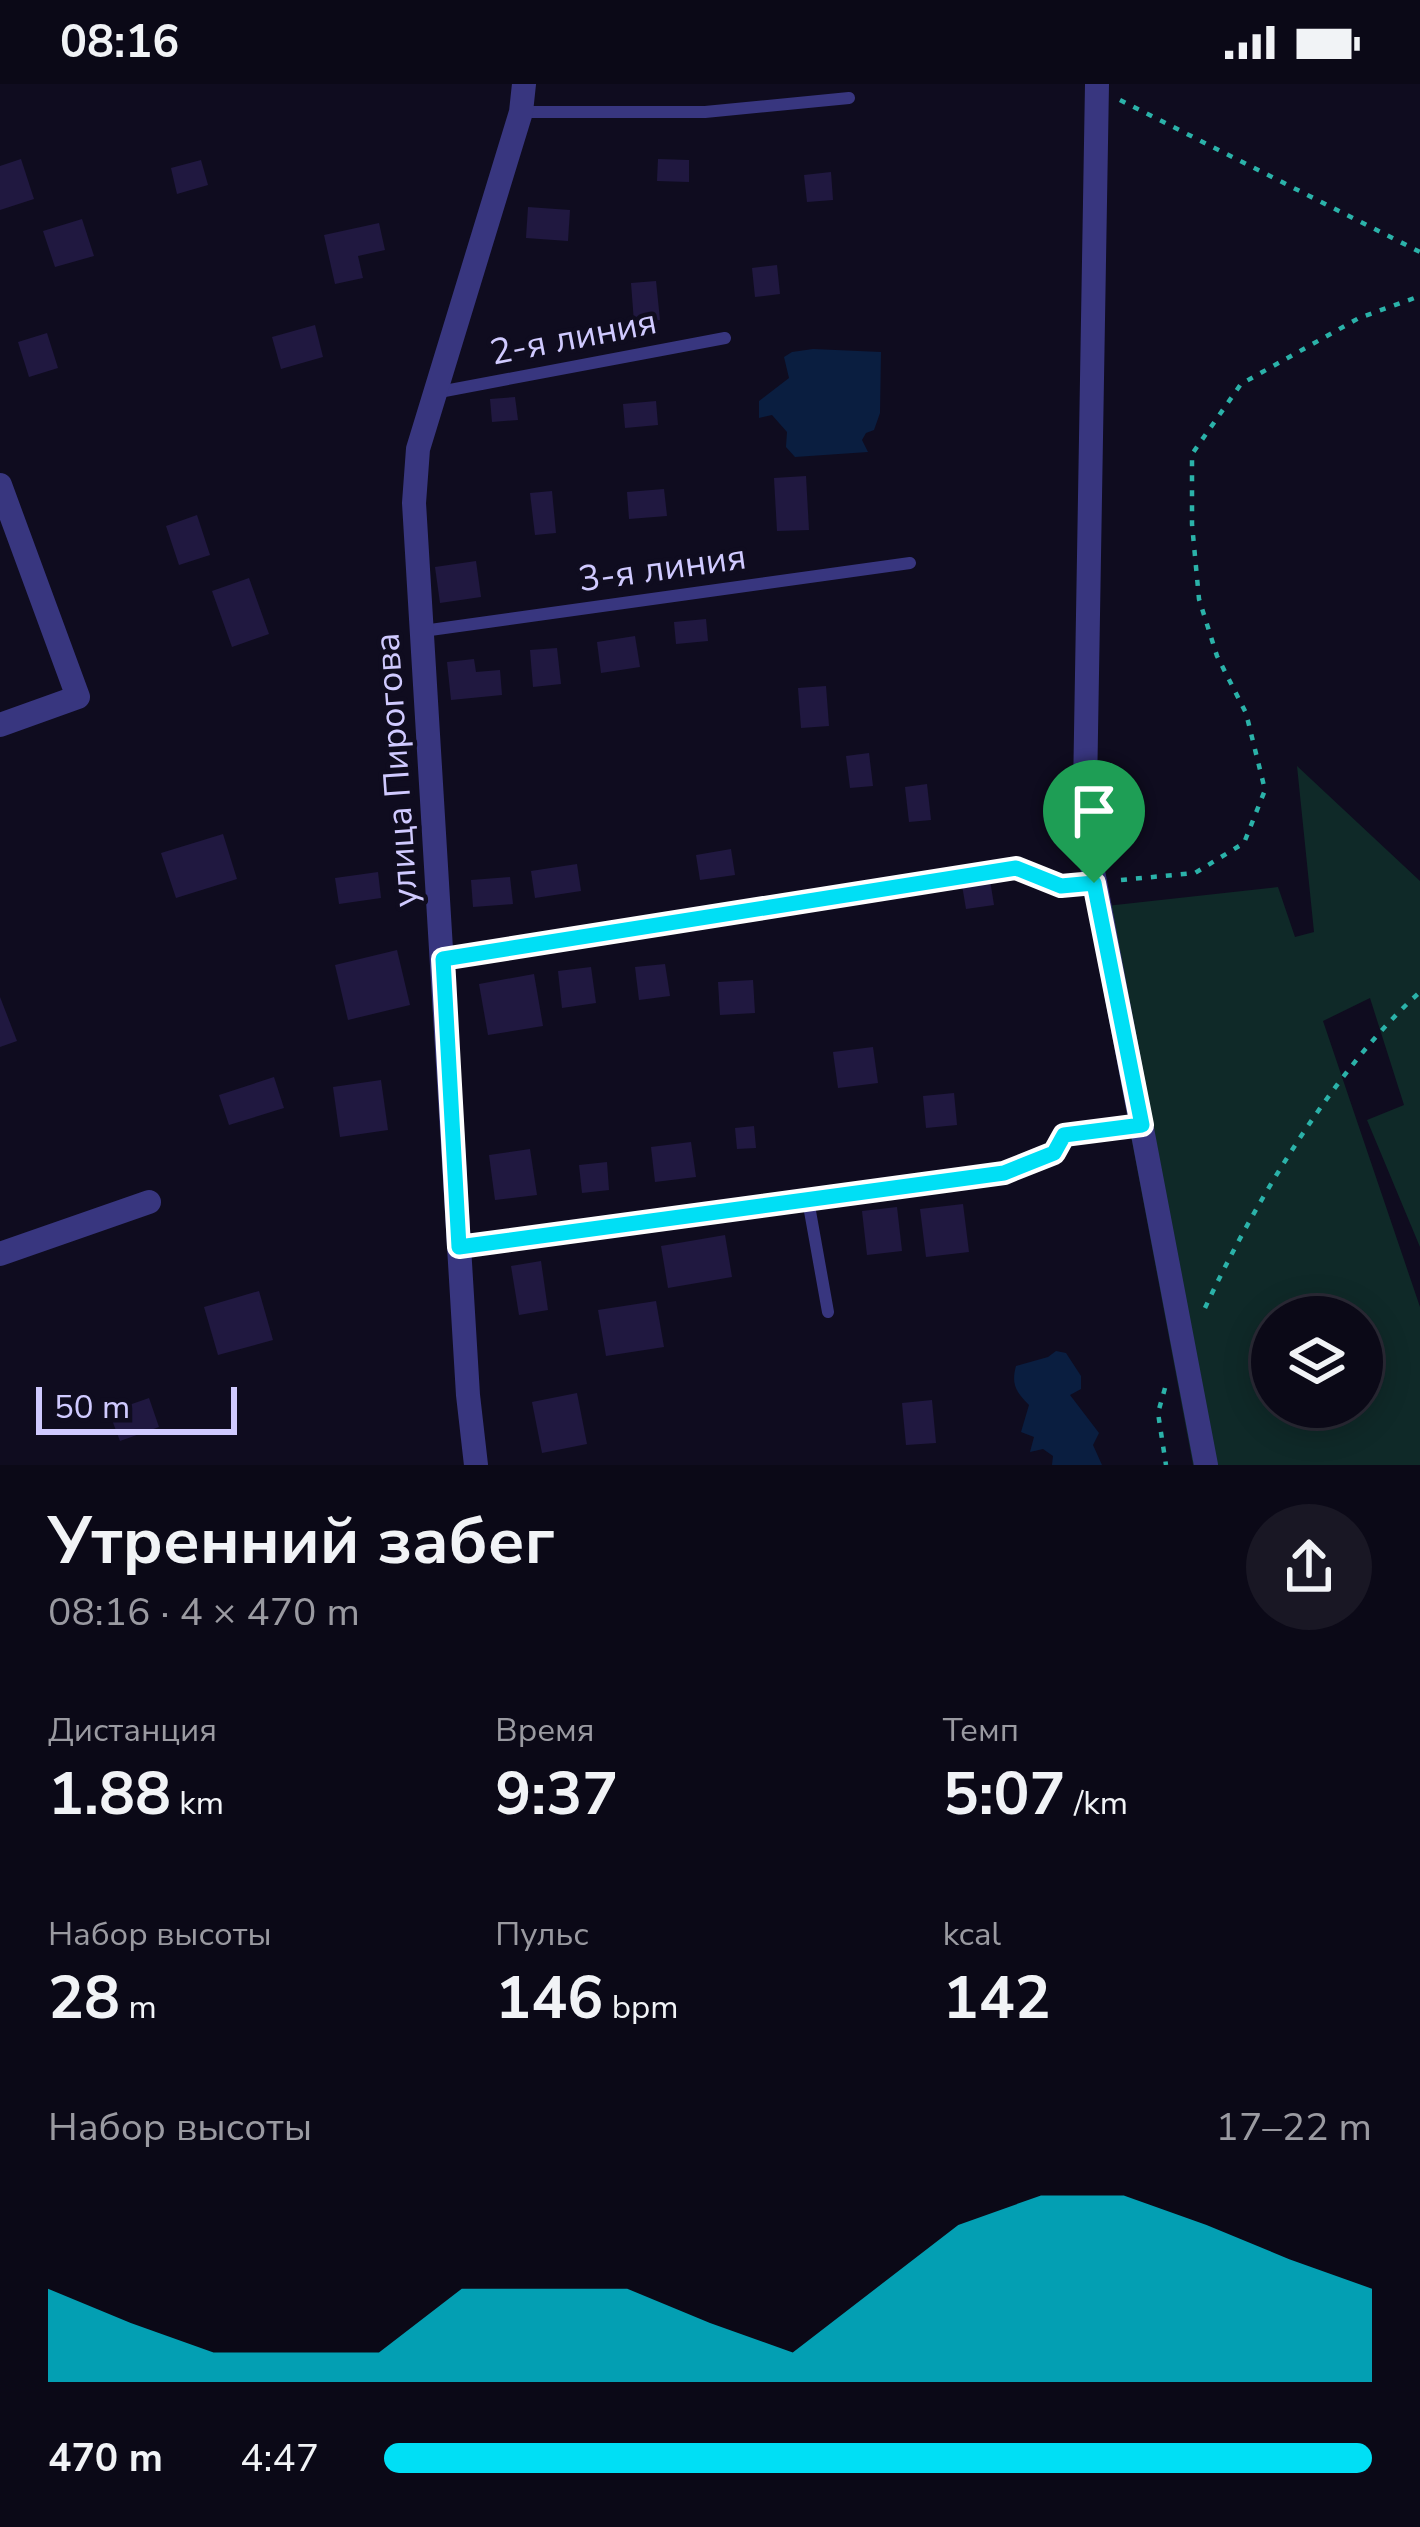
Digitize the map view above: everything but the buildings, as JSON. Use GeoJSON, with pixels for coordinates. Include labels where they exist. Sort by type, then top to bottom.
{"type":"FeatureCollection","features":[{"type":"Feature","properties":{"kind":"street","name":"улица Пирогова"},"geometry":{"type":"LineString","coordinates":[[476,1465],[414,503],[418,449],[520,112],[524,84]]}},
{"type":"Feature","properties":{"kind":"street"},"geometry":{"type":"LineString","coordinates":[[1097,86],[1085,792],[1094,883],[1206,1465]]}},
{"type":"Feature","properties":{"kind":"street"},"geometry":{"type":"LineString","coordinates":[[0,485],[78,697],[0,725]]}},
{"type":"Feature","properties":{"kind":"street"},"geometry":{"type":"LineString","coordinates":[[0,1254],[149,1202]]}},
{"type":"Feature","properties":{"kind":"lane"},"geometry":{"type":"LineString","coordinates":[[520,112],[705,112],[849,98]]}},
{"type":"Feature","properties":{"kind":"lane","name":"2-я линия"},"geometry":{"type":"LineString","coordinates":[[433,393],[724,338]]}},
{"type":"Feature","properties":{"kind":"lane","name":"3-я линия"},"geometry":{"type":"LineString","coordinates":[[421,631],[910,562]]}},
{"type":"Feature","properties":{"kind":"lane"},"geometry":{"type":"LineString","coordinates":[[443,959],[1016,868]]}},
{"type":"Feature","properties":{"kind":"lane"},"geometry":{"type":"LineString","coordinates":[[459,1247],[1004,1173]]}},
{"type":"Feature","properties":{"kind":"lane"},"geometry":{"type":"LineString","coordinates":[[808,1201],[828,1312]]}},
{"type":"Feature","properties":{"kind":"path"},"geometry":{"type":"LineString","coordinates":[[1097,86],[1420,253]]}},
{"type":"Feature","properties":{"kind":"path"},"geometry":{"type":"LineString","coordinates":[[1016,868],[1061,886],[1195,873],[1244,843],[1265,790],[1246,713],[1216,656],[1199,599],[1192,454],[1241,384],[1359,318],[1420,296]]}},
{"type":"Feature","properties":{"kind":"path"},"geometry":{"type":"LineString","coordinates":[[1166,1465],[1158,1413],[1168,1379],[1228,1259],[1274,1179],[1353,1066],[1393,1016],[1420,992]]}},
{"type":"Feature","properties":{"kind":"path"},"geometry":{"type":"LineString","coordinates":[[1004,1173],[1054,1153],[1064,1135],[1142,1125]]}},
{"type":"Feature","properties":{"kind":"green space"},"geometry":{"type":"Polygon","coordinates":[[[1297,766],[1420,881],[1420,1247],[1367,1120],[1404,1105],[1370,998],[1323,1021],[1420,1307],[1420,1465],[1193,1465],[1088,908],[1278,887],[1295,937],[1314,932],[1297,766]]]}},
{"type":"Feature","properties":{"kind":"water"},"geometry":{"type":"Polygon","coordinates":[[[813,349],[881,352],[880,413],[874,430],[862,440],[868,452],[795,457],[786,447],[787,432],[772,415],[759,418],[759,401],[789,378],[784,357],[813,349]]]}},
{"type":"Feature","properties":{"kind":"water"},"geometry":{"type":"Polygon","coordinates":[[[1056,1351],[1066,1353],[1081,1376],[1081,1389],[1070,1395],[1099,1433],[1093,1445],[1102,1465],[1052,1465],[1053,1456],[1043,1449],[1030,1452],[1034,1437],[1021,1432],[1029,1405],[1016,1387],[1016,1366],[1056,1351]]]}},
{"type":"Feature","properties":{"kind":"route"},"geometry":{"type":"LineString","coordinates":[[1016,868],[1061,886],[1094,883],[1142,1125],[1064,1135],[1054,1153],[1004,1173],[459,1247],[443,959],[1016,868]]}}]}
